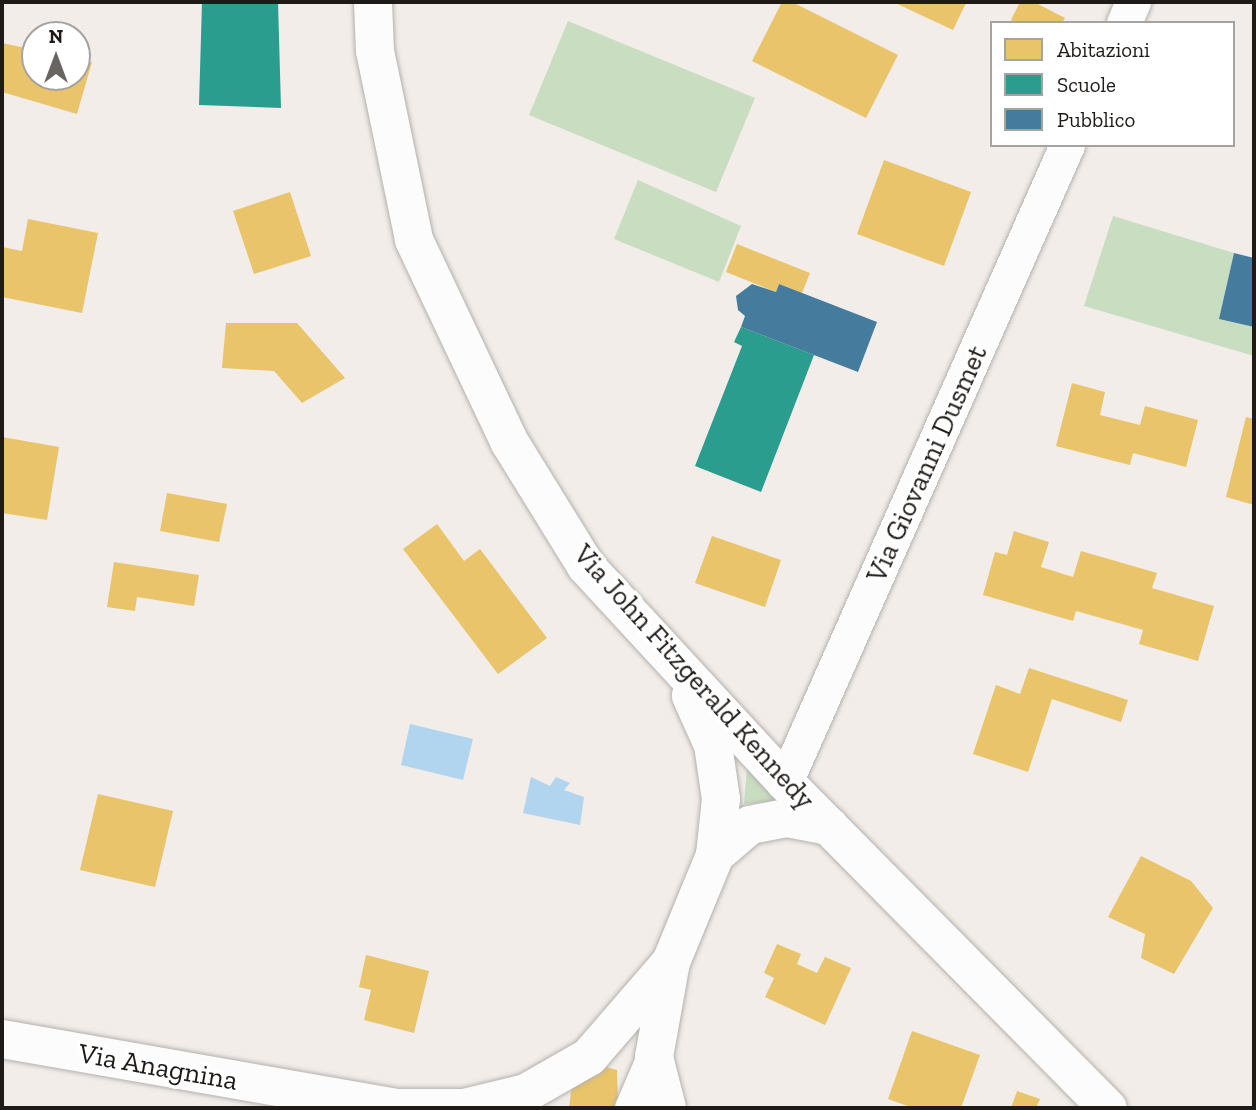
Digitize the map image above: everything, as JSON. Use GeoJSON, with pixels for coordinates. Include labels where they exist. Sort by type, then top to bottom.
{"type":"FeatureCollection","features":[{"type":"Feature","properties":{"kind":"main road","name":"Via John Fitzgerald Kennedy"},"geometry":{"type":"LineString","coordinates":[[373,2],[375,51],[414,240],[510,443],[579,555],[785,782],[1108,1108]]}},
{"type":"Feature","properties":{"kind":"main road"},"geometry":{"type":"LineString","coordinates":[[667,1108],[654,1057],[671,962],[715,855],[721,799],[713,745],[679,668]]}},
{"type":"Feature","properties":{"kind":"main road"},"geometry":{"type":"LineString","coordinates":[[715,855],[750,825],[787,817],[829,826]]}},
{"type":"Feature","properties":{"kind":"main road","name":"Via Anagnina"},"geometry":{"type":"LineString","coordinates":[[2,1039],[397,1108],[464,1108],[526,1093],[589,1057],[671,962]]}},
{"type":"Feature","properties":{"kind":"street"},"geometry":{"type":"LineString","coordinates":[[1125,21],[1133,2]]}},
{"type":"Feature","properties":{"kind":"street","name":"Via Giovanni Dusmet"},"geometry":{"type":"LineString","coordinates":[[785,782],[1066,147]]}},
{"type":"Feature","properties":{"kind":"street"},"geometry":{"type":"LineString","coordinates":[[632,1108],[654,1057]]}},
{"type":"Feature","properties":{"kind":"green space"},"geometry":{"type":"Polygon","coordinates":[[[568,21],[755,98],[716,192],[529,115],[568,21]]]}},
{"type":"Feature","properties":{"kind":"green space"},"geometry":{"type":"Polygon","coordinates":[[[638,180],[741,226],[719,282],[614,239],[638,180]]]}},
{"type":"Feature","properties":{"kind":"green space"},"geometry":{"type":"Polygon","coordinates":[[[1113,216],[1234,253],[1219,319],[1254,327],[1254,356],[1084,306],[1113,216]]]}},
{"type":"Feature","properties":{"kind":"green space"},"geometry":{"type":"Polygon","coordinates":[[[749,743],[802,799],[744,804],[749,743]]]}},
{"type":"Feature","properties":{"kind":"water"},"geometry":{"type":"Polygon","coordinates":[[[410,724],[473,739],[463,780],[401,765],[410,724]]]}},
{"type":"Feature","properties":{"kind":"water"},"geometry":{"type":"Polygon","coordinates":[[[531,777],[550,786],[556,777],[570,783],[564,790],[584,797],[580,825],[523,813],[531,777]]]}},
{"type":"Feature","properties":{"kind":"building: Abitazioni"},"geometry":{"type":"Polygon","coordinates":[[[782,2],[792,2],[898,55],[866,118],[752,61],[782,2]]]}},
{"type":"Feature","properties":{"kind":"building: Abitazioni"},"geometry":{"type":"Polygon","coordinates":[[[893,2],[963,2],[966,3],[953,30],[893,2]]]}},
{"type":"Feature","properties":{"kind":"building: Abitazioni"},"geometry":{"type":"Polygon","coordinates":[[[1020,2],[1034,2],[1065,18],[1063,21],[1011,20],[1020,2]]]}},
{"type":"Feature","properties":{"kind":"building: Abitazioni"},"geometry":{"type":"Polygon","coordinates":[[[2,43],[21,47],[21,91],[84,91],[77,114],[2,92],[2,43]]]}},
{"type":"Feature","properties":{"kind":"building: Abitazioni"},"geometry":{"type":"Polygon","coordinates":[[[884,160],[971,192],[944,266],[857,234],[884,160]]]}},
{"type":"Feature","properties":{"kind":"building: Abitazioni"},"geometry":{"type":"Polygon","coordinates":[[[290,192],[311,256],[254,274],[233,211],[290,192]]]}},
{"type":"Feature","properties":{"kind":"building: Abitazioni"},"geometry":{"type":"Polygon","coordinates":[[[28,219],[98,233],[82,313],[2,297],[2,247],[22,251],[28,219]]]}},
{"type":"Feature","properties":{"kind":"building: Abitazioni"},"geometry":{"type":"Polygon","coordinates":[[[737,244],[810,273],[802,293],[779,284],[776,292],[726,272],[737,244]]]}},
{"type":"Feature","properties":{"kind":"building: Abitazioni"},"geometry":{"type":"Polygon","coordinates":[[[226,323],[297,323],[345,378],[302,403],[274,371],[222,368],[226,323]]]}},
{"type":"Feature","properties":{"kind":"building: Abitazioni"},"geometry":{"type":"Polygon","coordinates":[[[1072,383],[1105,392],[1100,415],[1140,425],[1145,406],[1198,420],[1186,467],[1133,453],[1130,465],[1056,446],[1072,383]]]}},
{"type":"Feature","properties":{"kind":"building: Abitazioni"},"geometry":{"type":"Polygon","coordinates":[[[1246,417],[1254,419],[1254,505],[1226,497],[1246,417]]]}},
{"type":"Feature","properties":{"kind":"building: Abitazioni"},"geometry":{"type":"Polygon","coordinates":[[[2,437],[59,447],[47,520],[2,513],[2,437]]]}},
{"type":"Feature","properties":{"kind":"building: Abitazioni"},"geometry":{"type":"Polygon","coordinates":[[[167,493],[227,504],[219,542],[160,531],[167,493]]]}},
{"type":"Feature","properties":{"kind":"building: Abitazioni"},"geometry":{"type":"Polygon","coordinates":[[[437,524],[464,561],[480,549],[547,638],[498,674],[403,549],[437,524]]]}},
{"type":"Feature","properties":{"kind":"building: Abitazioni"},"geometry":{"type":"Polygon","coordinates":[[[1014,531],[1049,542],[1041,567],[1073,577],[1081,551],[1157,573],[1152,588],[1214,606],[1198,661],[1139,644],[1143,630],[1076,611],[1073,621],[983,595],[995,552],[1007,555],[1014,531]]]}},
{"type":"Feature","properties":{"kind":"building: Abitazioni"},"geometry":{"type":"Polygon","coordinates":[[[712,536],[781,560],[765,607],[695,583],[712,536]]]}},
{"type":"Feature","properties":{"kind":"building: Abitazioni"},"geometry":{"type":"Polygon","coordinates":[[[114,562],[199,575],[194,606],[137,597],[135,611],[107,607],[114,562]]]}},
{"type":"Feature","properties":{"kind":"building: Abitazioni"},"geometry":{"type":"Polygon","coordinates":[[[1029,668],[1128,700],[1121,722],[1052,699],[1028,772],[973,754],[996,685],[1020,694],[1029,668]]]}},
{"type":"Feature","properties":{"kind":"building: Abitazioni"},"geometry":{"type":"Polygon","coordinates":[[[98,794],[173,811],[155,887],[80,870],[98,794]]]}},
{"type":"Feature","properties":{"kind":"building: Abitazioni"},"geometry":{"type":"Polygon","coordinates":[[[1141,856],[1191,881],[1213,908],[1174,974],[1141,958],[1145,934],[1108,917],[1141,856]]]}},
{"type":"Feature","properties":{"kind":"building: Abitazioni"},"geometry":{"type":"Polygon","coordinates":[[[777,944],[801,954],[797,964],[817,973],[825,957],[851,968],[825,1025],[765,997],[774,978],[764,973],[777,944]]]}},
{"type":"Feature","properties":{"kind":"building: Abitazioni"},"geometry":{"type":"Polygon","coordinates":[[[366,955],[429,971],[414,1033],[364,1020],[371,990],[359,987],[366,955]]]}},
{"type":"Feature","properties":{"kind":"building: Abitazioni"},"geometry":{"type":"Polygon","coordinates":[[[912,1031],[980,1055],[961,1108],[913,1108],[888,1099],[912,1031]]]}},
{"type":"Feature","properties":{"kind":"building: Abitazioni"},"geometry":{"type":"Polygon","coordinates":[[[595,1064],[617,1070],[618,1103],[611,1108],[569,1108],[572,1083],[595,1064]]]}},
{"type":"Feature","properties":{"kind":"building: Abitazioni"},"geometry":{"type":"Polygon","coordinates":[[[1017,1091],[1040,1099],[1036,1108],[1011,1108],[1017,1091]]]}},
{"type":"Feature","properties":{"kind":"building: Scuole"},"geometry":{"type":"Polygon","coordinates":[[[202,2],[278,2],[281,108],[199,105],[202,2]]]}},
{"type":"Feature","properties":{"kind":"building: Scuole"},"geometry":{"type":"Polygon","coordinates":[[[741,327],[814,355],[761,492],[695,466],[742,346],[734,342],[741,327]]]}},
{"type":"Feature","properties":{"kind":"building: Pubblico"},"geometry":{"type":"Polygon","coordinates":[[[1234,253],[1254,258],[1254,327],[1219,319],[1234,253]]]}},
{"type":"Feature","properties":{"kind":"building: Pubblico"},"geometry":{"type":"Polygon","coordinates":[[[752,284],[776,292],[779,284],[877,322],[858,372],[741,327],[745,316],[738,310],[736,296],[752,284]]]}}]}
